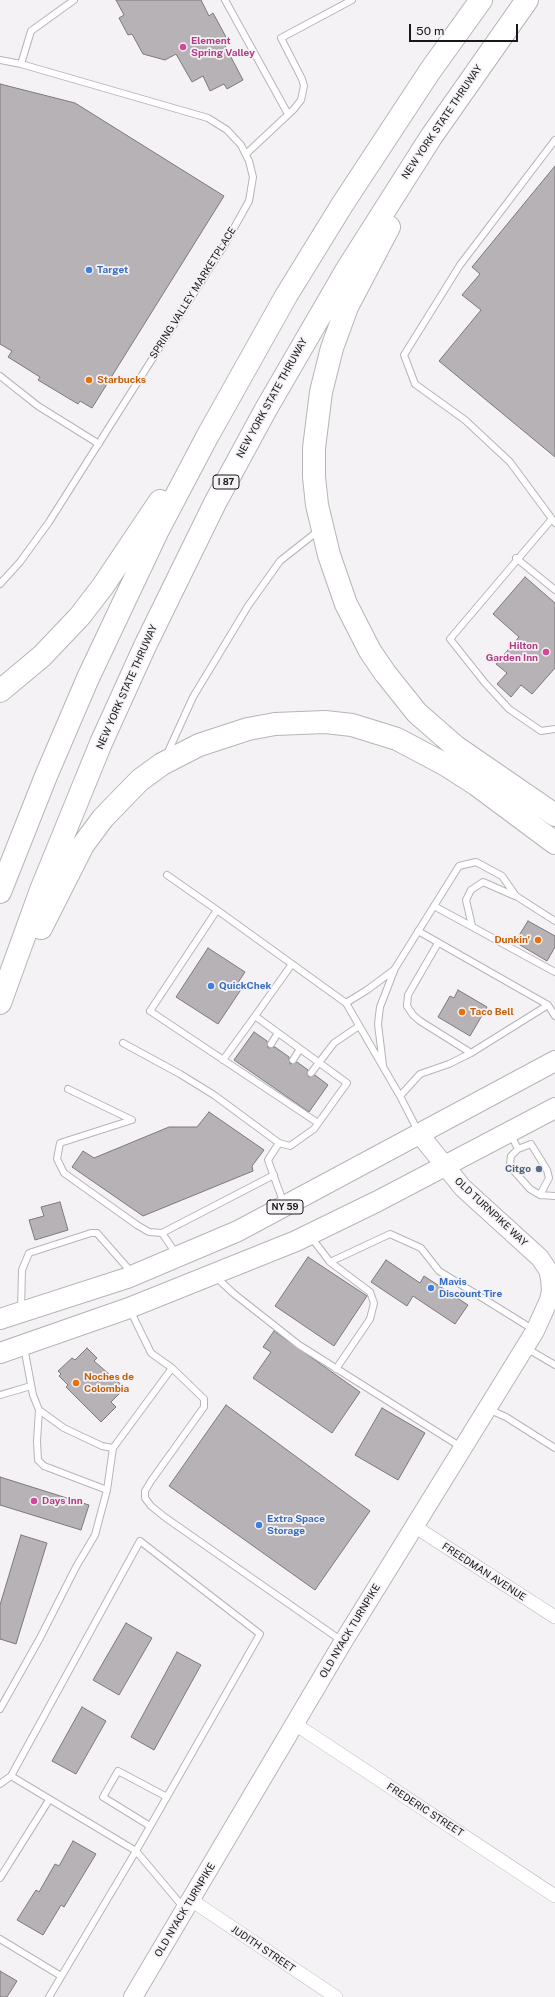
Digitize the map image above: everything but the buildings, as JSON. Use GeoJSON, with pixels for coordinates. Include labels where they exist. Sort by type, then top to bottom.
{"type":"FeatureCollection","features":[{"type":"Feature","properties":{"kind":"highway"},"geometry":{"type":"LineString","coordinates":[[0,892],[46,776],[110,630],[157,532],[232,389],[286,296],[370,161],[481,0]]}},
{"type":"Feature","properties":{"kind":"highway","name":"NEW YORK STATE THRUWAY"},"geometry":{"type":"LineString","coordinates":[[0,1004],[41,890],[101,743],[145,646],[215,503],[266,409],[342,278],[406,175],[461,93],[527,0]]}},
{"type":"Feature","properties":{"kind":"highway"},"geometry":{"type":"LineString","coordinates":[[461,93],[360,281],[332,348],[321,392],[314,448],[317,505],[331,561],[346,604],[370,651],[401,694],[417,713],[456,747],[555,815]]}},
{"type":"Feature","properties":{"kind":"highway"},"geometry":{"type":"LineString","coordinates":[[0,691],[50,648],[92,602],[116,568],[232,389]]}},
{"type":"Feature","properties":{"kind":"highway"},"geometry":{"type":"LineString","coordinates":[[0,1014],[66,876],[83,845],[103,818],[127,793],[162,764],[199,745],[248,728],[300,722],[325,722],[352,725],[397,739],[446,764],[555,843]]}},
{"type":"Feature","properties":{"kind":"main road","name":"NY 59"},"geometry":{"type":"LineString","coordinates":[[0,1318],[134,1276],[179,1258],[238,1231],[420,1135],[555,1061]]}},
{"type":"Feature","properties":{"kind":"main road"},"geometry":{"type":"LineString","coordinates":[[0,1353],[129,1308],[214,1275],[309,1235],[444,1167],[514,1140],[555,1108]]}},
{"type":"Feature","properties":{"kind":"street","name":"OLD TURNPIKE WAY"},"geometry":{"type":"LineString","coordinates":[[420,1135],[444,1167],[463,1188],[551,1268]]}},
{"type":"Feature","properties":{"kind":"street","name":"OLD NYACK TURNPIKE"},"geometry":{"type":"LineString","coordinates":[[133,1997],[414,1526],[535,1331],[546,1308],[551,1291],[551,1268]]}},
{"type":"Feature","properties":{"kind":"street","name":"FREEDMAN AVENUE"},"geometry":{"type":"LineString","coordinates":[[414,1526],[555,1617]]}},
{"type":"Feature","properties":{"kind":"street","name":"FREDERIC STREET"},"geometry":{"type":"LineString","coordinates":[[295,1724],[555,1896]]}},
{"type":"Feature","properties":{"kind":"street","name":"JUDITH STREET"},"geometry":{"type":"LineString","coordinates":[[188,1904],[336,1997]]}},
{"type":"Feature","properties":{"kind":"lane"},"geometry":{"type":"LineString","coordinates":[[21,64],[32,31],[74,0]]}},
{"type":"Feature","properties":{"kind":"lane"},"geometry":{"type":"LineString","coordinates":[[225,0],[288,114]]}},
{"type":"Feature","properties":{"kind":"lane"},"geometry":{"type":"LineString","coordinates":[[246,154],[301,100],[304,86],[300,73],[282,38],[352,0]]}},
{"type":"Feature","properties":{"kind":"lane","name":"SPRING VALLEY MARKETPLACE"},"geometry":{"type":"LineString","coordinates":[[0,60],[21,64],[196,113],[208,118],[227,130],[238,141],[246,154],[253,177],[249,201],[225,244],[41,535],[0,584]]}},
{"type":"Feature","properties":{"kind":"lane"},"geometry":{"type":"LineString","coordinates":[[555,140],[460,265],[404,355],[415,384],[465,420],[510,462],[553,522],[516,558],[450,639],[485,683],[509,709],[541,731],[555,729]]}},
{"type":"Feature","properties":{"kind":"lane"},"geometry":{"type":"LineString","coordinates":[[0,376],[38,406],[99,444]]}},
{"type":"Feature","properties":{"kind":"lane"},"geometry":{"type":"LineString","coordinates":[[162,764],[194,697],[248,606],[280,561],[323,528]]}},
{"type":"Feature","properties":{"kind":"lane"},"geometry":{"type":"LineString","coordinates":[[516,558],[555,590]]}},
{"type":"Feature","properties":{"kind":"lane"},"geometry":{"type":"LineString","coordinates":[[384,1068],[378,1024],[380,1006],[394,970],[459,866],[476,862],[502,876],[516,896]]}},
{"type":"Feature","properties":{"kind":"lane"},"geometry":{"type":"LineString","coordinates":[[167,875],[346,1003],[400,1096],[420,1135]]}},
{"type":"Feature","properties":{"kind":"lane"},"geometry":{"type":"LineString","coordinates":[[472,926],[466,900],[471,890],[483,882],[516,896],[555,921]]}},
{"type":"Feature","properties":{"kind":"lane"},"geometry":{"type":"LineString","coordinates":[[434,906],[555,972]]}},
{"type":"Feature","properties":{"kind":"lane"},"geometry":{"type":"LineString","coordinates":[[217,910],[150,1010],[223,1060],[249,1074],[290,1102],[318,1124]]}},
{"type":"Feature","properties":{"kind":"lane"},"geometry":{"type":"LineString","coordinates":[[418,931],[548,1006],[555,1016]]}},
{"type":"Feature","properties":{"kind":"lane"},"geometry":{"type":"LineString","coordinates":[[438,943],[408,995],[407,1006],[420,1022],[471,1053]]}},
{"type":"Feature","properties":{"kind":"lane"},"geometry":{"type":"LineString","coordinates":[[223,1060],[292,964]]}},
{"type":"Feature","properties":{"kind":"lane"},"geometry":{"type":"LineString","coordinates":[[346,1003],[394,970]]}},
{"type":"Feature","properties":{"kind":"lane"},"geometry":{"type":"LineString","coordinates":[[400,1096],[420,1074],[449,1064],[471,1053],[548,1006]]}},
{"type":"Feature","properties":{"kind":"lane"},"geometry":{"type":"LineString","coordinates":[[123,1043],[202,1088],[279,1143],[290,1146],[314,1129],[347,1083],[255,1016]]}},
{"type":"Feature","properties":{"kind":"lane"},"geometry":{"type":"LineString","coordinates":[[311,1073],[334,1043],[359,1026]]}},
{"type":"Feature","properties":{"kind":"lane"},"geometry":{"type":"LineString","coordinates":[[271,1044],[278,1033]]}},
{"type":"Feature","properties":{"kind":"lane"},"geometry":{"type":"LineString","coordinates":[[293,1060],[300,1049]]}},
{"type":"Feature","properties":{"kind":"lane"},"geometry":{"type":"LineString","coordinates":[[68,1089],[132,1120],[60,1143],[57,1159],[64,1173],[149,1232],[162,1232],[274,1175]]}},
{"type":"Feature","properties":{"kind":"lane"},"geometry":{"type":"LineString","coordinates":[[540,1194],[549,1178],[547,1170],[531,1144],[514,1140],[510,1164],[530,1189],[540,1194],[555,1196]]}},
{"type":"Feature","properties":{"kind":"lane"},"geometry":{"type":"LineString","coordinates":[[279,1143],[268,1160],[285,1207]]}},
{"type":"Feature","properties":{"kind":"lane"},"geometry":{"type":"LineString","coordinates":[[162,1232],[179,1258]]}},
{"type":"Feature","properties":{"kind":"lane"},"geometry":{"type":"LineString","coordinates":[[21,1312],[22,1270],[29,1253],[91,1233],[97,1233],[134,1276]]}},
{"type":"Feature","properties":{"kind":"lane"},"geometry":{"type":"LineString","coordinates":[[330,1262],[390,1234],[421,1248],[439,1271],[535,1331]]}},
{"type":"Feature","properties":{"kind":"lane"},"geometry":{"type":"LineString","coordinates":[[309,1235],[330,1262],[370,1292],[374,1303],[370,1319],[336,1369]]}},
{"type":"Feature","properties":{"kind":"lane"},"geometry":{"type":"LineString","coordinates":[[214,1275],[233,1293],[299,1345],[462,1448]]}},
{"type":"Feature","properties":{"kind":"lane"},"geometry":{"type":"LineString","coordinates":[[129,1308],[152,1353],[172,1368],[204,1398],[204,1407],[151,1481],[145,1491],[145,1498],[151,1506],[166,1518],[294,1605],[344,1642]]}},
{"type":"Feature","properties":{"kind":"lane"},"geometry":{"type":"LineString","coordinates":[[23,1345],[31,1386],[39,1410],[37,1440],[38,1460],[44,1466],[107,1490]]}},
{"type":"Feature","properties":{"kind":"lane"},"geometry":{"type":"LineString","coordinates":[[525,1347],[555,1365]]}},
{"type":"Feature","properties":{"kind":"lane"},"geometry":{"type":"LineString","coordinates":[[0,1709],[40,1638],[76,1566],[95,1535],[101,1519],[107,1490],[113,1448],[172,1368]]}},
{"type":"Feature","properties":{"kind":"lane"},"geometry":{"type":"LineString","coordinates":[[0,1395],[31,1386]]}},
{"type":"Feature","properties":{"kind":"lane"},"geometry":{"type":"LineString","coordinates":[[487,1409],[506,1417],[555,1448]]}},
{"type":"Feature","properties":{"kind":"lane"},"geometry":{"type":"LineString","coordinates":[[39,1410],[64,1428],[102,1446],[113,1448]]}},
{"type":"Feature","properties":{"kind":"lane"},"geometry":{"type":"LineString","coordinates":[[0,1784],[11,1776],[140,1541],[260,1634],[136,1851],[49,1997]]}},
{"type":"Feature","properties":{"kind":"lane"},"geometry":{"type":"LineString","coordinates":[[150,1826],[103,1796],[118,1771],[167,1797]]}},
{"type":"Feature","properties":{"kind":"lane"},"geometry":{"type":"LineString","coordinates":[[11,1776],[136,1851],[188,1904]]}},
{"type":"Feature","properties":{"kind":"lane"},"geometry":{"type":"LineString","coordinates":[[0,1878],[49,1800]]}},
{"type":"Feature","properties":{"kind":"lane"},"geometry":{"type":"LineString","coordinates":[[0,1939],[61,1976]]}},
{"type":"Feature","properties":{"kind":"place","name":"Element Spring Valley"},"geometry":{"type":"Point","coordinates":[183,47]}},
{"type":"Feature","properties":{"kind":"place","name":"Target"},"geometry":{"type":"Point","coordinates":[89,270]}},
{"type":"Feature","properties":{"kind":"place","name":"Starbucks"},"geometry":{"type":"Point","coordinates":[89,380]}},
{"type":"Feature","properties":{"kind":"place","name":"Hilton Garden Inn"},"geometry":{"type":"Point","coordinates":[546,652]}},
{"type":"Feature","properties":{"kind":"place","name":"Dunkin'"},"geometry":{"type":"Point","coordinates":[538,940]}},
{"type":"Feature","properties":{"kind":"place","name":"QuickChek"},"geometry":{"type":"Point","coordinates":[211,986]}},
{"type":"Feature","properties":{"kind":"place","name":"Taco Bell"},"geometry":{"type":"Point","coordinates":[462,1012]}},
{"type":"Feature","properties":{"kind":"place","name":"Citgo"},"geometry":{"type":"Point","coordinates":[539,1169]}},
{"type":"Feature","properties":{"kind":"place","name":"Mavis Discount Tire"},"geometry":{"type":"Point","coordinates":[431,1288]}},
{"type":"Feature","properties":{"kind":"place","name":"Noches de Colombia"},"geometry":{"type":"Point","coordinates":[76,1383]}},
{"type":"Feature","properties":{"kind":"place","name":"Days Inn"},"geometry":{"type":"Point","coordinates":[34,1501]}},
{"type":"Feature","properties":{"kind":"place","name":"Extra Space Storage"},"geometry":{"type":"Point","coordinates":[259,1525]}}]}
